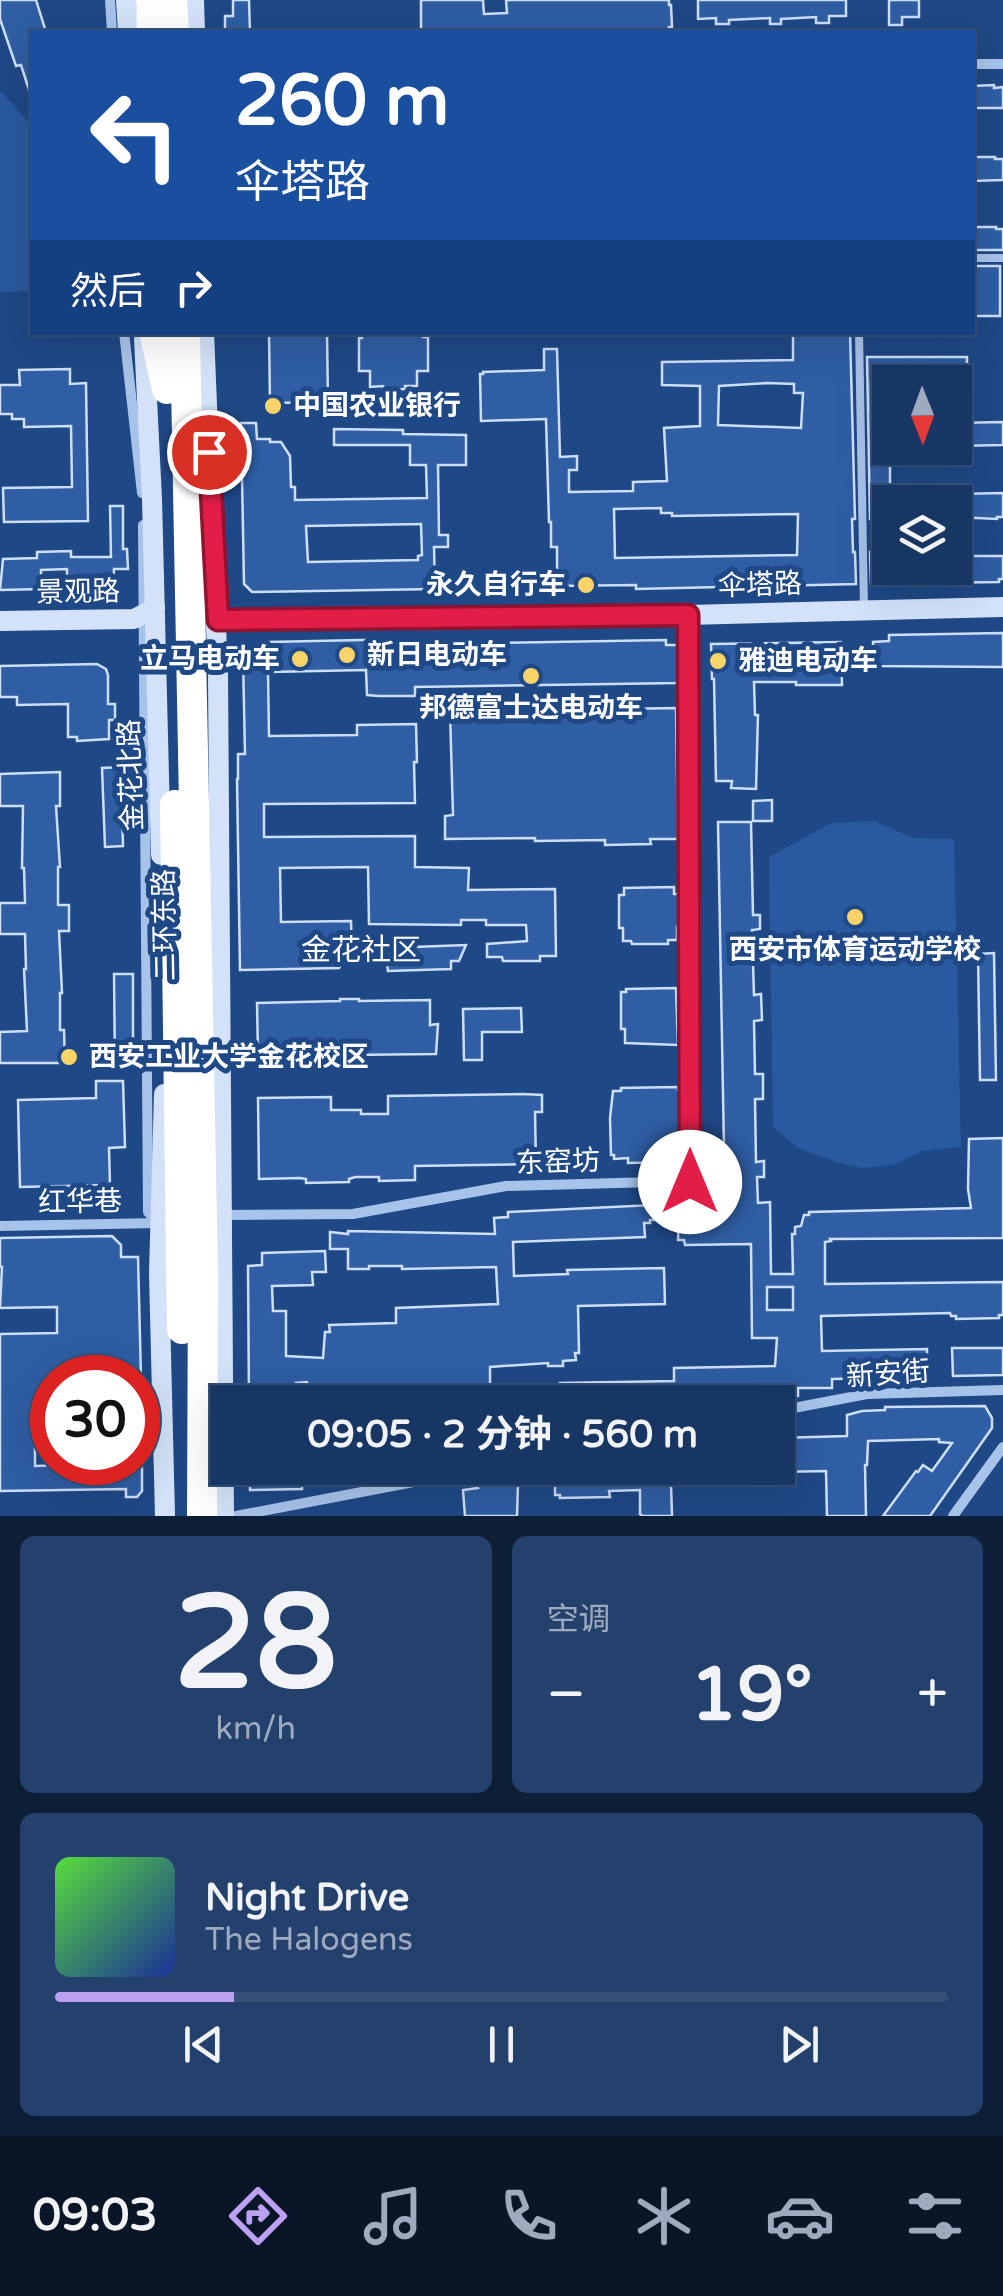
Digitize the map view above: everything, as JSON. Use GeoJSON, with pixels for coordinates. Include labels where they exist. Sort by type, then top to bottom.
{"type":"FeatureCollection","features":[{"type":"Feature","properties":{"kind":"highway"},"geometry":{"type":"LineString","coordinates":[[151,0],[152,30]]}},
{"type":"Feature","properties":{"kind":"highway"},"geometry":{"type":"LineString","coordinates":[[172,0],[174,30]]}},
{"type":"Feature","properties":{"kind":"highway"},"geometry":{"type":"LineString","coordinates":[[155,335],[176,389]]}},
{"type":"Feature","properties":{"kind":"highway","name":"二环东路"},"geometry":{"type":"LineString","coordinates":[[166,335],[176,389],[196,822],[192,1279],[182,1516]]}},
{"type":"Feature","properties":{"kind":"highway","name":"二环东路"},"geometry":{"type":"LineString","coordinates":[[187,335],[176,389],[178,1159],[192,1279],[202,1516]]}},
{"type":"Feature","properties":{"kind":"highway"},"geometry":{"type":"LineString","coordinates":[[160,1224],[178,1159]]}},
{"type":"Feature","properties":{"kind":"highway"},"geometry":{"type":"LineString","coordinates":[[192,1279],[223,1215]]}},
{"type":"Feature","properties":{"kind":"main road"},"geometry":{"type":"LineString","coordinates":[[126,0],[128,30]]}},
{"type":"Feature","properties":{"kind":"main road"},"geometry":{"type":"LineString","coordinates":[[194,0],[196,30]]}},
{"type":"Feature","properties":{"kind":"main road","name":"金花北路"},"geometry":{"type":"LineString","coordinates":[[144,335],[149,611],[162,907],[164,1111],[159,1273],[165,1516]]}},
{"type":"Feature","properties":{"kind":"main road"},"geometry":{"type":"LineString","coordinates":[[204,335],[218,620],[224,1516]]}},
{"type":"Feature","properties":{"kind":"main road","name":"伞塔路"},"geometry":{"type":"LineString","coordinates":[[218,620],[688,615],[1003,606]]}},
{"type":"Feature","properties":{"kind":"main road","name":"景观路"},"geometry":{"type":"LineString","coordinates":[[0,622],[134,619],[149,611]]}},
{"type":"Feature","properties":{"kind":"street"},"geometry":{"type":"LineString","coordinates":[[110,0],[112,30]]}},
{"type":"Feature","properties":{"kind":"street"},"geometry":{"type":"LineString","coordinates":[[975,64],[1003,64]]}},
{"type":"Feature","properties":{"kind":"street"},"geometry":{"type":"LineString","coordinates":[[124,335],[143,496],[149,611]]}},
{"type":"Feature","properties":{"kind":"street","name":"东窑坊"},"geometry":{"type":"LineString","coordinates":[[223,1215],[353,1214],[506,1186],[690,1182],[688,615]]}},
{"type":"Feature","properties":{"kind":"street","name":"红华巷"},"geometry":{"type":"LineString","coordinates":[[0,1226],[160,1224]]}},
{"type":"Feature","properties":{"kind":"street","name":"新安街"},"geometry":{"type":"LineString","coordinates":[[795,1408],[867,1394],[1003,1390]]}},
{"type":"Feature","properties":{"kind":"street"},"geometry":{"type":"LineString","coordinates":[[953,1516],[1003,1448]]}},
{"type":"Feature","properties":{"kind":"street"},"geometry":{"type":"LineString","coordinates":[[236,1516],[398,1485]]}},
{"type":"Feature","properties":{"kind":"lane"},"geometry":{"type":"LineString","coordinates":[[975,258],[1003,258]]}},
{"type":"Feature","properties":{"kind":"lane"},"geometry":{"type":"LineString","coordinates":[[859,335],[864,610]]}},
{"type":"Feature","properties":{"kind":"shaded area"},"geometry":{"type":"Polygon","coordinates":[[[0,90],[30,124],[30,291],[0,292],[0,90]]]}},
{"type":"Feature","properties":{"kind":"shaded area"},"geometry":{"type":"Polygon","coordinates":[[[875,821],[913,838],[954,839],[961,1147],[922,1151],[893,1165],[862,1168],[798,1148],[773,1127],[769,857],[831,823],[875,821]]]}},
{"type":"Feature","properties":{"kind":"building"},"geometry":{"type":"Polygon","coordinates":[[[0,0],[36,0],[45,30],[30,30],[30,93],[21,65],[16,66],[0,19],[0,0]]]}},
{"type":"Feature","properties":{"kind":"building"},"geometry":{"type":"Polygon","coordinates":[[[233,0],[249,0],[250,30],[225,30],[225,16],[233,16],[233,0]]]}},
{"type":"Feature","properties":{"kind":"building"},"geometry":{"type":"Polygon","coordinates":[[[421,0],[483,0],[484,14],[507,13],[506,0],[669,0],[671,5],[669,30],[421,30],[421,0]]]}},
{"type":"Feature","properties":{"kind":"building"},"geometry":{"type":"Polygon","coordinates":[[[698,0],[846,0],[846,16],[829,16],[829,23],[816,23],[816,17],[781,19],[781,24],[770,24],[770,18],[716,24],[716,18],[698,19],[698,0]]]}},
{"type":"Feature","properties":{"kind":"building"},"geometry":{"type":"Polygon","coordinates":[[[889,0],[919,0],[919,17],[902,17],[902,25],[889,25],[889,0]]]}},
{"type":"Feature","properties":{"kind":"building"},"geometry":{"type":"Polygon","coordinates":[[[975,86],[1003,87],[1003,108],[975,108],[975,86]]]}},
{"type":"Feature","properties":{"kind":"building"},"geometry":{"type":"Polygon","coordinates":[[[975,157],[1003,159],[1003,180],[975,181],[975,157]]]}},
{"type":"Feature","properties":{"kind":"building"},"geometry":{"type":"Polygon","coordinates":[[[975,227],[1003,229],[1003,250],[975,250],[975,227]]]}},
{"type":"Feature","properties":{"kind":"building"},"geometry":{"type":"Polygon","coordinates":[[[975,266],[1000,266],[1000,316],[975,316],[975,266]]]}},
{"type":"Feature","properties":{"kind":"building"},"geometry":{"type":"Polygon","coordinates":[[[269,335],[327,335],[328,402],[270,403],[269,335]]]}},
{"type":"Feature","properties":{"kind":"building"},"geometry":{"type":"Polygon","coordinates":[[[793,335],[850,335],[856,584],[636,589],[636,585],[557,586],[557,547],[551,547],[549,522],[546,419],[481,421],[480,374],[544,370],[544,349],[557,349],[560,457],[577,456],[577,470],[569,470],[569,492],[633,491],[633,482],[667,481],[664,428],[700,426],[700,386],[662,385],[662,362],[793,360],[793,335]],[[794,384],[719,386],[718,425],[801,428],[803,393],[794,393],[794,384]],[[661,508],[614,509],[615,558],[797,555],[798,514],[661,513],[661,508]]]}},
{"type":"Feature","properties":{"kind":"building"},"geometry":{"type":"Polygon","coordinates":[[[428,337],[428,371],[417,371],[417,386],[383,390],[383,386],[370,387],[370,371],[359,371],[362,338],[428,337]]]}},
{"type":"Feature","properties":{"kind":"building"},"geometry":{"type":"Polygon","coordinates":[[[867,357],[967,357],[967,365],[872,365],[872,465],[890,465],[890,485],[872,485],[870,519],[867,357]]]}},
{"type":"Feature","properties":{"kind":"building"},"geometry":{"type":"Polygon","coordinates":[[[70,369],[70,384],[86,383],[88,521],[4,522],[3,488],[72,487],[71,426],[24,427],[24,419],[0,414],[0,385],[20,385],[19,370],[70,369]]]}},
{"type":"Feature","properties":{"kind":"building"},"geometry":{"type":"Polygon","coordinates":[[[1003,422],[1003,445],[972,446],[972,423],[1003,422]]]}},
{"type":"Feature","properties":{"kind":"building"},"geometry":{"type":"Polygon","coordinates":[[[241,423],[256,423],[257,439],[281,442],[290,456],[295,500],[427,498],[426,465],[410,465],[410,445],[334,445],[334,429],[466,435],[466,465],[438,465],[439,535],[448,535],[448,547],[434,547],[435,589],[252,592],[244,584],[241,423]],[[421,524],[306,526],[308,562],[418,560],[422,555],[421,524]]]}},
{"type":"Feature","properties":{"kind":"building"},"geometry":{"type":"Polygon","coordinates":[[[1003,493],[1003,517],[972,518],[972,494],[1003,493]]]}},
{"type":"Feature","properties":{"kind":"building"},"geometry":{"type":"Polygon","coordinates":[[[110,506],[123,506],[123,549],[127,549],[128,569],[114,569],[113,587],[67,588],[67,569],[41,570],[41,589],[0,590],[3,559],[71,551],[71,557],[111,557],[110,506]]]}},
{"type":"Feature","properties":{"kind":"building"},"geometry":{"type":"Polygon","coordinates":[[[972,556],[1003,556],[1003,579],[972,582],[972,556]]]}},
{"type":"Feature","properties":{"kind":"building"},"geometry":{"type":"Polygon","coordinates":[[[1003,633],[1003,667],[873,666],[873,642],[889,641],[889,635],[1003,633]]]}},
{"type":"Feature","properties":{"kind":"building"},"geometry":{"type":"Polygon","coordinates":[[[406,639],[406,650],[431,649],[431,644],[666,640],[666,645],[679,645],[679,683],[415,687],[415,696],[379,696],[367,695],[366,670],[268,672],[269,736],[357,735],[357,725],[416,724],[417,762],[415,803],[264,804],[264,837],[415,836],[415,867],[469,868],[468,890],[555,889],[556,956],[540,956],[540,961],[487,957],[487,944],[527,941],[526,925],[486,925],[486,920],[461,920],[461,925],[369,924],[368,867],[280,868],[281,922],[351,921],[352,955],[339,968],[240,970],[237,779],[238,754],[245,754],[243,658],[249,648],[261,648],[269,642],[406,639]]]}},
{"type":"Feature","properties":{"kind":"building"},"geometry":{"type":"Polygon","coordinates":[[[841,642],[842,685],[754,682],[758,715],[756,789],[731,788],[732,781],[716,781],[711,644],[841,642]]]}},
{"type":"Feature","properties":{"kind":"building"},"geometry":{"type":"Polygon","coordinates":[[[97,664],[108,675],[108,704],[115,704],[115,720],[109,720],[109,739],[77,741],[77,737],[68,737],[68,704],[17,705],[17,697],[0,697],[0,666],[97,664]]]}},
{"type":"Feature","properties":{"kind":"building"},"geometry":{"type":"Polygon","coordinates":[[[676,708],[678,839],[605,845],[605,840],[445,839],[445,816],[453,815],[450,712],[676,708]]]}},
{"type":"Feature","properties":{"kind":"building"},"geometry":{"type":"Polygon","coordinates":[[[121,767],[123,846],[105,847],[102,768],[121,767]]]}},
{"type":"Feature","properties":{"kind":"building"},"geometry":{"type":"Polygon","coordinates":[[[60,772],[60,806],[56,806],[58,905],[69,905],[69,931],[59,931],[60,1030],[64,1030],[65,1063],[0,1063],[0,1032],[27,1031],[25,934],[0,934],[0,903],[25,903],[23,806],[0,806],[0,774],[60,772]]]}},
{"type":"Feature","properties":{"kind":"building"},"geometry":{"type":"Polygon","coordinates":[[[772,800],[772,821],[753,821],[753,801],[772,800]]]}},
{"type":"Feature","properties":{"kind":"building"},"geometry":{"type":"Polygon","coordinates":[[[718,822],[751,822],[753,915],[760,915],[760,929],[752,930],[754,995],[761,994],[762,1020],[754,1021],[755,1074],[763,1074],[763,1099],[755,1099],[756,1162],[764,1161],[764,1177],[757,1177],[758,1203],[770,1202],[771,1274],[793,1274],[792,1234],[809,1212],[971,1208],[969,1139],[1003,1138],[1003,1238],[830,1239],[825,1242],[825,1284],[1003,1282],[1003,1315],[956,1319],[950,1313],[821,1316],[822,1351],[927,1349],[928,1377],[832,1379],[832,1388],[798,1388],[795,1396],[795,1385],[560,1385],[674,1381],[674,1368],[775,1366],[777,1338],[752,1338],[751,1244],[685,1245],[684,1240],[678,1240],[679,1212],[684,1212],[684,1204],[725,1203],[718,822]],[[767,1287],[767,1310],[793,1310],[793,1287],[767,1287]]]}},
{"type":"Feature","properties":{"kind":"building"},"geometry":{"type":"Polygon","coordinates":[[[674,887],[674,894],[679,894],[677,940],[668,940],[668,944],[623,941],[619,895],[624,895],[624,888],[674,887]]]}},
{"type":"Feature","properties":{"kind":"building"},"geometry":{"type":"Polygon","coordinates":[[[466,945],[459,961],[451,961],[451,969],[388,971],[385,948],[466,945]]]}},
{"type":"Feature","properties":{"kind":"building"},"geometry":{"type":"Polygon","coordinates":[[[994,953],[996,1080],[980,1080],[978,954],[994,953]]]}},
{"type":"Feature","properties":{"kind":"building"},"geometry":{"type":"Polygon","coordinates":[[[114,974],[133,974],[133,1068],[115,1068],[114,974]]]}},
{"type":"Feature","properties":{"kind":"building"},"geometry":{"type":"Polygon","coordinates":[[[676,988],[678,1045],[625,1043],[621,992],[676,988]]]}},
{"type":"Feature","properties":{"kind":"building"},"geometry":{"type":"Polygon","coordinates":[[[430,1000],[430,1025],[438,1024],[436,1054],[258,1056],[257,1003],[430,1000]]]}},
{"type":"Feature","properties":{"kind":"building"},"geometry":{"type":"Polygon","coordinates":[[[521,1008],[522,1032],[482,1032],[482,1060],[464,1060],[463,1009],[521,1008]]]}},
{"type":"Feature","properties":{"kind":"building"},"geometry":{"type":"Polygon","coordinates":[[[96,1081],[123,1081],[125,1147],[109,1148],[110,1185],[20,1187],[18,1100],[96,1098],[96,1081]]]}},
{"type":"Feature","properties":{"kind":"building"},"geometry":{"type":"Polygon","coordinates":[[[678,1087],[681,1158],[628,1163],[628,1158],[614,1159],[610,1118],[613,1091],[678,1087]]]}},
{"type":"Feature","properties":{"kind":"building"},"geometry":{"type":"Polygon","coordinates":[[[542,1095],[542,1112],[535,1112],[536,1164],[415,1166],[415,1180],[355,1177],[349,1182],[306,1183],[306,1179],[300,1178],[259,1179],[258,1098],[331,1097],[331,1110],[388,1114],[388,1096],[542,1095]]]}},
{"type":"Feature","properties":{"kind":"building"},"geometry":{"type":"Polygon","coordinates":[[[653,1205],[654,1220],[644,1223],[645,1237],[513,1242],[514,1276],[568,1274],[567,1270],[664,1268],[665,1304],[578,1306],[576,1360],[563,1361],[563,1366],[548,1363],[490,1367],[490,1385],[249,1385],[248,1266],[262,1265],[262,1253],[325,1251],[326,1272],[312,1272],[313,1285],[272,1286],[273,1311],[286,1311],[286,1356],[323,1358],[329,1325],[396,1323],[396,1308],[498,1304],[496,1267],[348,1269],[348,1249],[330,1249],[330,1232],[495,1234],[494,1218],[508,1217],[508,1212],[653,1205]]]}},
{"type":"Feature","properties":{"kind":"building"},"geometry":{"type":"Polygon","coordinates":[[[112,1236],[121,1245],[121,1257],[138,1257],[140,1355],[30,1355],[30,1485],[142,1485],[137,1497],[126,1497],[126,1489],[0,1491],[0,1334],[57,1333],[57,1307],[0,1308],[0,1238],[112,1236]]]}},
{"type":"Feature","properties":{"kind":"building"},"geometry":{"type":"Polygon","coordinates":[[[952,1348],[1003,1348],[1003,1375],[953,1376],[952,1348]]]}},
{"type":"Feature","properties":{"kind":"building"},"geometry":{"type":"Polygon","coordinates":[[[985,1406],[992,1418],[992,1428],[930,1516],[883,1516],[916,1471],[923,1465],[932,1471],[952,1443],[939,1439],[868,1441],[866,1516],[827,1516],[826,1471],[795,1472],[795,1438],[847,1436],[847,1415],[885,1407],[985,1406]]]}},
{"type":"Feature","properties":{"kind":"building"},"geometry":{"type":"Polygon","coordinates":[[[250,1485],[302,1485],[302,1489],[250,1490],[250,1485]]]}},
{"type":"Feature","properties":{"kind":"building"},"geometry":{"type":"Polygon","coordinates":[[[477,1485],[518,1485],[517,1516],[465,1516],[463,1490],[478,1488],[477,1485]]]}},
{"type":"Feature","properties":{"kind":"building"},"geometry":{"type":"Polygon","coordinates":[[[555,1485],[671,1485],[672,1516],[640,1514],[640,1490],[609,1491],[610,1497],[555,1495],[555,1485]]]}},
{"type":"Feature","properties":{"kind":"place","name":"中国农业银行"},"geometry":{"type":"Point","coordinates":[273,406]}},
{"type":"Feature","properties":{"kind":"place","name":"永久自行车"},"geometry":{"type":"Point","coordinates":[586,585]}},
{"type":"Feature","properties":{"kind":"place","name":"新日电动车"},"geometry":{"type":"Point","coordinates":[347,655]}},
{"type":"Feature","properties":{"kind":"place","name":"立马电动车"},"geometry":{"type":"Point","coordinates":[300,659]}},
{"type":"Feature","properties":{"kind":"place","name":"雅迪电动车"},"geometry":{"type":"Point","coordinates":[718,661]}},
{"type":"Feature","properties":{"kind":"place","name":"邦德富士达电动车"},"geometry":{"type":"Point","coordinates":[531,676]}},
{"type":"Feature","properties":{"kind":"place","name":"西安市体育运动学校"},"geometry":{"type":"Point","coordinates":[855,917]}},
{"type":"Feature","properties":{"kind":"place","name":"西安工业大学金花校区"},"geometry":{"type":"Point","coordinates":[69,1057]}},
{"type":"Feature","properties":{"kind":"district","name":"金花社区"},"geometry":{"type":"Point","coordinates":[361,950]}},
{"type":"Feature","properties":{"kind":"route"},"geometry":{"type":"LineString","coordinates":[[209,452],[218,620],[688,615],[690,1182]]}}]}
